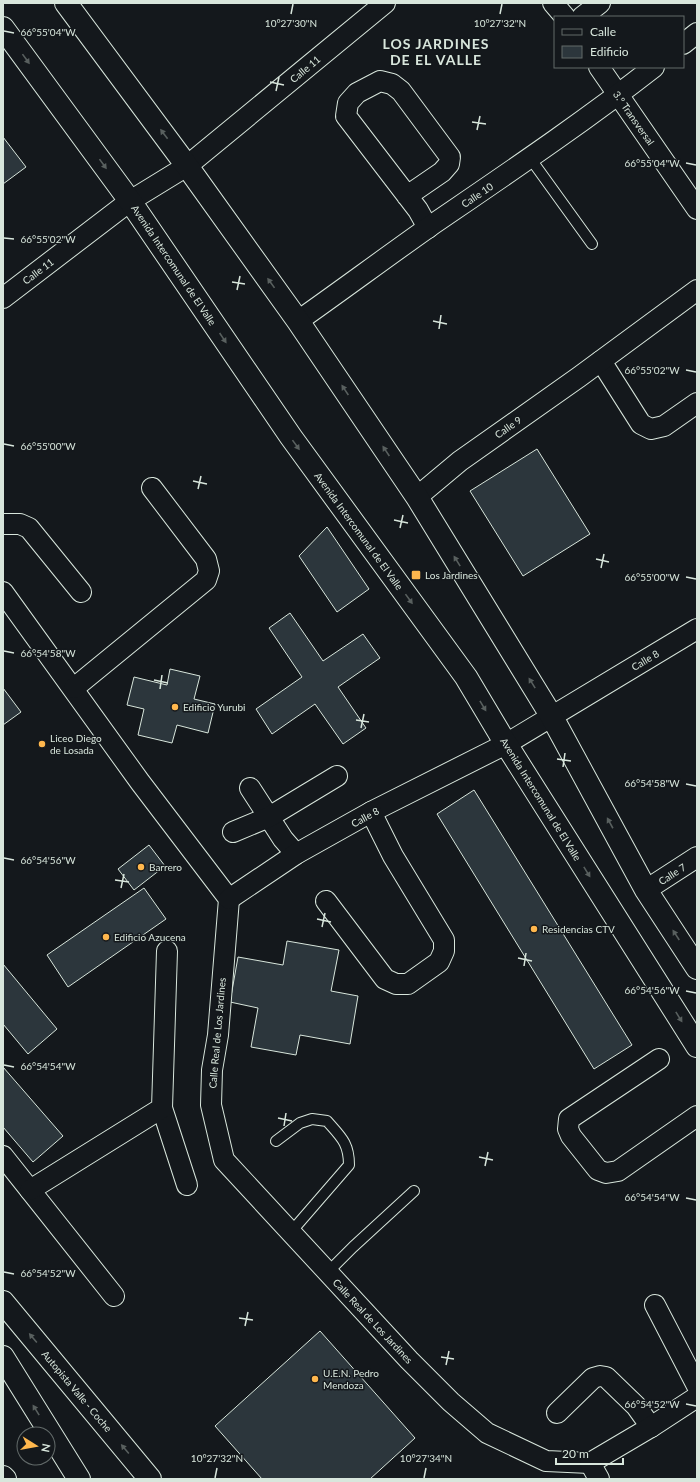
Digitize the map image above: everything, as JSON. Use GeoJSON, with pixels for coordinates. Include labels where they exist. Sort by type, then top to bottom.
{"type":"FeatureCollection","features":[{"type":"Feature","properties":{"kind":"main road"},"geometry":{"type":"LineString","coordinates":[[66,3],[187,166],[298,321],[417,497],[552,716],[646,890],[697,968]]}},
{"type":"Feature","properties":{"kind":"main road","name":"Avenida Intercomunal de El Valle"},"geometry":{"type":"LineString","coordinates":[[3,28],[130,201],[291,437],[466,677],[506,744],[697,1046]]}},
{"type":"Feature","properties":{"kind":"main road","name":"Autopista Valle - Coche"},"geometry":{"type":"LineString","coordinates":[[3,1302],[150,1479]]}},
{"type":"Feature","properties":{"kind":"main road"},"geometry":{"type":"LineString","coordinates":[[3,1357],[79,1479]]}},
{"type":"Feature","properties":{"kind":"street","name":"Calle 11"},"geometry":{"type":"LineString","coordinates":[[3,298],[130,201],[187,166],[385,3]]}},
{"type":"Feature","properties":{"kind":"street"},"geometry":{"type":"LineString","coordinates":[[552,3],[564,16]]}},
{"type":"Feature","properties":{"kind":"street"},"geometry":{"type":"LineString","coordinates":[[583,16],[600,3]]}},
{"type":"Feature","properties":{"kind":"street"},"geometry":{"type":"LineString","coordinates":[[684,43],[697,33]]}},
{"type":"Feature","properties":{"kind":"street","name":"3.° Transversal"},"geometry":{"type":"LineString","coordinates":[[600,68],[697,209]]}},
{"type":"Feature","properties":{"kind":"street","name":"Calle 10"},"geometry":{"type":"LineString","coordinates":[[298,321],[428,228],[530,158],[618,95],[653,68]]}},
{"type":"Feature","properties":{"kind":"street"},"geometry":{"type":"LineString","coordinates":[[407,196],[442,172],[449,164],[450,157],[401,91],[392,84],[380,81],[357,92],[348,103],[346,116],[407,196],[418,210],[428,228]]}},
{"type":"Feature","properties":{"kind":"street","name":"Calle 9"},"geometry":{"type":"LineString","coordinates":[[417,497],[460,461],[601,361],[697,290]]}},
{"type":"Feature","properties":{"kind":"street"},"geometry":{"type":"LineString","coordinates":[[601,361],[641,424],[651,429],[664,426],[697,403]]}},
{"type":"Feature","properties":{"kind":"street"},"geometry":{"type":"LineString","coordinates":[[74,688],[206,580],[209,571],[206,559],[152,488]]}},
{"type":"Feature","properties":{"kind":"street"},"geometry":{"type":"LineString","coordinates":[[3,524],[20,524],[29,528],[81,592]]}},
{"type":"Feature","properties":{"kind":"street"},"geometry":{"type":"LineString","coordinates":[[3,592],[74,688],[140,782],[229,899]]}},
{"type":"Feature","properties":{"kind":"street","name":"Calle 8"},"geometry":{"type":"LineString","coordinates":[[229,899],[296,854],[371,812],[506,744],[697,629]]}},
{"type":"Feature","properties":{"kind":"street"},"geometry":{"type":"LineString","coordinates":[[233,832],[269,817],[338,776]]}},
{"type":"Feature","properties":{"kind":"street"},"geometry":{"type":"LineString","coordinates":[[250,788],[283,839],[296,854]]}},
{"type":"Feature","properties":{"kind":"street"},"geometry":{"type":"LineString","coordinates":[[326,901],[385,978],[396,984],[408,984],[439,962],[444,951],[444,940],[393,856],[371,812]]}},
{"type":"Feature","properties":{"kind":"street","name":"Calle 7"},"geometry":{"type":"LineString","coordinates":[[646,890],[697,857]]}},
{"type":"Feature","properties":{"kind":"street","name":"Calle Real de Los Jardines"},"geometry":{"type":"LineString","coordinates":[[229,899],[218,1035],[212,1070],[211,1104],[224,1160],[409,1360],[451,1402],[487,1433],[546,1461],[594,1471]]}},
{"type":"Feature","properties":{"kind":"street"},"geometry":{"type":"LineString","coordinates":[[166,951],[162,1108],[187,1185]]}},
{"type":"Feature","properties":{"kind":"street"},"geometry":{"type":"LineString","coordinates":[[659,1059],[569,1119],[568,1129],[571,1136],[598,1170],[606,1173],[618,1171],[697,1116]]}},
{"type":"Feature","properties":{"kind":"street"},"geometry":{"type":"LineString","coordinates":[[30,1190],[162,1108]]}},
{"type":"Feature","properties":{"kind":"street"},"geometry":{"type":"LineString","coordinates":[[3,1156],[114,1296]]}},
{"type":"Feature","properties":{"kind":"street"},"geometry":{"type":"LineString","coordinates":[[655,1305],[697,1386]]}},
{"type":"Feature","properties":{"kind":"street"},"geometry":{"type":"LineString","coordinates":[[557,1414],[593,1378],[600,1376],[606,1377],[636,1406],[651,1427]]}},
{"type":"Feature","properties":{"kind":"street"},"geometry":{"type":"LineString","coordinates":[[594,1471],[651,1427],[697,1397]]}},
{"type":"Feature","properties":{"kind":"lane"},"geometry":{"type":"LineString","coordinates":[[530,158],[592,244]]}},
{"type":"Feature","properties":{"kind":"lane"},"geometry":{"type":"LineString","coordinates":[[276,1141],[300,1123],[312,1119],[327,1121],[343,1140],[349,1153],[349,1165],[291,1232]]}},
{"type":"Feature","properties":{"kind":"lane"},"geometry":{"type":"LineString","coordinates":[[328,1272],[414,1190]]}},
{"type":"Feature","properties":{"kind":"building"},"geometry":{"type":"Polygon","coordinates":[[[3,137],[26,167],[3,184],[3,137]]]}},
{"type":"Feature","properties":{"kind":"building"},"geometry":{"type":"Polygon","coordinates":[[[537,449],[590,534],[523,576],[470,491],[537,449]]]}},
{"type":"Feature","properties":{"kind":"building"},"geometry":{"type":"Polygon","coordinates":[[[327,527],[369,589],[337,612],[299,556],[327,527]]]}},
{"type":"Feature","properties":{"kind":"building"},"geometry":{"type":"Polygon","coordinates":[[[290,613],[323,661],[363,634],[380,658],[338,687],[366,728],[343,744],[315,704],[272,734],[256,709],[302,677],[269,628],[290,613]]]}},
{"type":"Feature","properties":{"kind":"building","name":"Edificio Yurubi"},"geometry":{"type":"Polygon","coordinates":[[[170,669],[200,676],[194,699],[215,704],[208,733],[177,725],[172,743],[138,735],[144,709],[127,705],[134,677],[167,685],[170,669]]]}},
{"type":"Feature","properties":{"kind":"building"},"geometry":{"type":"Polygon","coordinates":[[[3,688],[21,712],[3,725],[3,688]]]}},
{"type":"Feature","properties":{"kind":"building","name":"Residencias CTV"},"geometry":{"type":"Polygon","coordinates":[[[474,790],[632,1045],[594,1069],[437,814],[474,790]]]}},
{"type":"Feature","properties":{"kind":"building","name":"Barrero"},"geometry":{"type":"Polygon","coordinates":[[[149,845],[165,866],[134,890],[118,869],[149,845]]]}},
{"type":"Feature","properties":{"kind":"building","name":"Edificio Azucena"},"geometry":{"type":"Polygon","coordinates":[[[144,888],[166,919],[68,987],[47,955],[144,888]]]}},
{"type":"Feature","properties":{"kind":"building"},"geometry":{"type":"Polygon","coordinates":[[[287,941],[339,950],[331,991],[358,996],[350,1044],[300,1035],[296,1055],[251,1047],[258,1008],[230,1002],[238,957],[283,965],[287,941]]]}},
{"type":"Feature","properties":{"kind":"building"},"geometry":{"type":"Polygon","coordinates":[[[3,964],[57,1029],[28,1054],[3,1024],[3,964]]]}},
{"type":"Feature","properties":{"kind":"building"},"geometry":{"type":"Polygon","coordinates":[[[3,1067],[63,1136],[33,1162],[3,1127],[3,1067]]]}},
{"type":"Feature","properties":{"kind":"building","name":"U.E.N. Pedro Mendoza"},"geometry":{"type":"Polygon","coordinates":[[[320,1331],[415,1438],[370,1479],[262,1479],[215,1426],[320,1331]]]}},
{"type":"Feature","properties":{"kind":"place","name":"Los Jardines"},"geometry":{"type":"Point","coordinates":[416,575]}},
{"type":"Feature","properties":{"kind":"place","name":"Edificio Yurubi"},"geometry":{"type":"Point","coordinates":[175,707]}},
{"type":"Feature","properties":{"kind":"place","name":"Liceo Diego de Losada"},"geometry":{"type":"Point","coordinates":[42,744]}},
{"type":"Feature","properties":{"kind":"place","name":"Barrero"},"geometry":{"type":"Point","coordinates":[141,867]}},
{"type":"Feature","properties":{"kind":"place","name":"Residencias CTV"},"geometry":{"type":"Point","coordinates":[534,929]}},
{"type":"Feature","properties":{"kind":"place","name":"Edificio Azucena"},"geometry":{"type":"Point","coordinates":[106,937]}},
{"type":"Feature","properties":{"kind":"place","name":"U.E.N. Pedro Mendoza"},"geometry":{"type":"Point","coordinates":[315,1379]}},
{"type":"Feature","properties":{"kind":"district","name":"LOS JARDINES DE EL VALLE"},"geometry":{"type":"Point","coordinates":[436,52]}}]}
